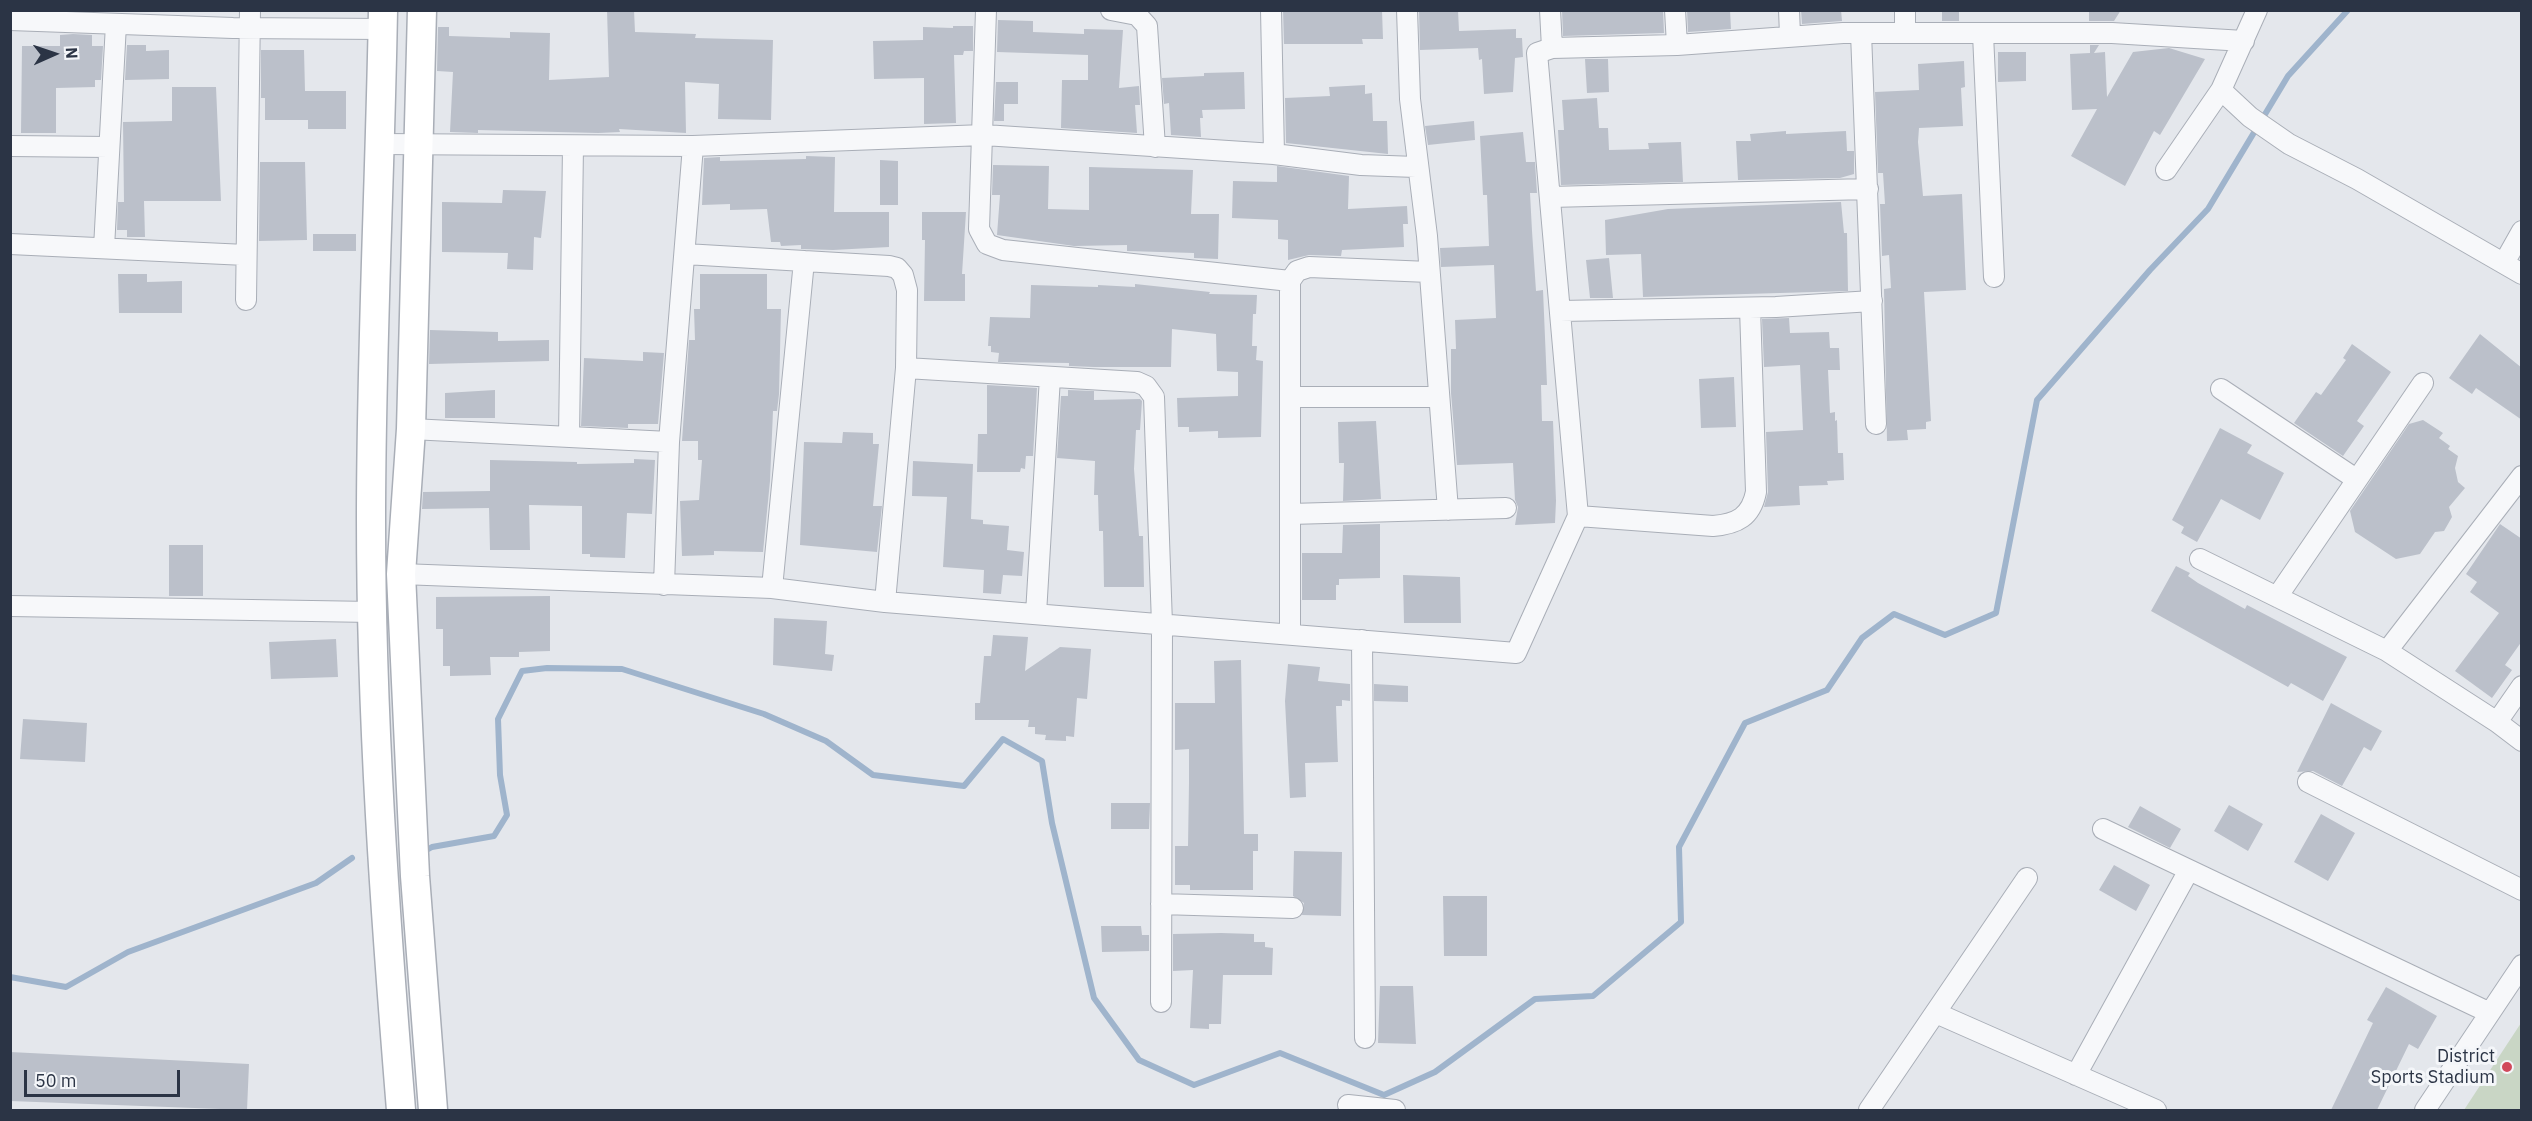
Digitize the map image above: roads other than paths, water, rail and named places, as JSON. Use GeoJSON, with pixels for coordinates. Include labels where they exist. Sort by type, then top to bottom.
{"type":"FeatureCollection","features":[{"type":"Feature","properties":{"kind":"main road"},"geometry":{"type":"LineString","coordinates":[[422,10],[411,429],[401,574],[413,841],[433,1110]]}},
{"type":"Feature","properties":{"kind":"main road"},"geometry":{"type":"LineString","coordinates":[[383,20],[371,518],[372,612],[381,845],[401,1110]]}},
{"type":"Feature","properties":{"kind":"main road"},"geometry":{"type":"LineString","coordinates":[[381,845],[413,841]]}},
{"type":"Feature","properties":{"kind":"street"},"geometry":{"type":"LineString","coordinates":[[986,10],[984,135],[979,229],[982,239],[993,248],[1290,281]]}},
{"type":"Feature","properties":{"kind":"street"},"geometry":{"type":"LineString","coordinates":[[1111,10],[1137,15],[1147,26],[1155,147]]}},
{"type":"Feature","properties":{"kind":"street"},"geometry":{"type":"LineString","coordinates":[[1271,10],[1274,154]]}},
{"type":"Feature","properties":{"kind":"street"},"geometry":{"type":"LineString","coordinates":[[1407,10],[1410,99],[1429,272],[1448,510]]}},
{"type":"Feature","properties":{"kind":"street"},"geometry":{"type":"LineString","coordinates":[[1550,10],[1552,48]]}},
{"type":"Feature","properties":{"kind":"street"},"geometry":{"type":"LineString","coordinates":[[1675,10],[1677,45]]}},
{"type":"Feature","properties":{"kind":"street"},"geometry":{"type":"LineString","coordinates":[[1789,10],[1790,35]]}},
{"type":"Feature","properties":{"kind":"street"},"geometry":{"type":"LineString","coordinates":[[1905,10],[1905,33]]}},
{"type":"Feature","properties":{"kind":"street"},"geometry":{"type":"LineString","coordinates":[[2166,170],[2221,90],[2257,10]]}},
{"type":"Feature","properties":{"kind":"street"},"geometry":{"type":"LineString","coordinates":[[12,17],[116,24],[140,18],[383,20]]}},
{"type":"Feature","properties":{"kind":"street"},"geometry":{"type":"LineString","coordinates":[[246,300],[250,20]]}},
{"type":"Feature","properties":{"kind":"street"},"geometry":{"type":"LineString","coordinates":[[104,248],[116,24]]}},
{"type":"Feature","properties":{"kind":"street"},"geometry":{"type":"LineString","coordinates":[[1861,33],[1876,424]]}},
{"type":"Feature","properties":{"kind":"street"},"geometry":{"type":"LineString","coordinates":[[401,574],[772,588],[885,602],[1515,653],[1578,516],[1537,53],[1552,48],[1677,45],[1790,35],[1861,33],[2112,33],[2244,41]]}},
{"type":"Feature","properties":{"kind":"street"},"geometry":{"type":"LineString","coordinates":[[1983,34],[1994,278]]}},
{"type":"Feature","properties":{"kind":"street"},"geometry":{"type":"LineString","coordinates":[[2221,90],[2250,117],[2289,144],[2357,179],[2522,274]]}},
{"type":"Feature","properties":{"kind":"street"},"geometry":{"type":"LineString","coordinates":[[380,144],[693,146],[984,135],[1274,154],[1361,165],[1416,167]]}},
{"type":"Feature","properties":{"kind":"street"},"geometry":{"type":"LineString","coordinates":[[10,146],[109,147]]}},
{"type":"Feature","properties":{"kind":"street"},"geometry":{"type":"LineString","coordinates":[[569,437],[573,146]]}},
{"type":"Feature","properties":{"kind":"street"},"geometry":{"type":"LineString","coordinates":[[664,585],[669,442],[693,146]]}},
{"type":"Feature","properties":{"kind":"street"},"geometry":{"type":"LineString","coordinates":[[1550,196],[1868,189]]}},
{"type":"Feature","properties":{"kind":"street"},"geometry":{"type":"LineString","coordinates":[[2504,263],[2522,231]]}},
{"type":"Feature","properties":{"kind":"street"},"geometry":{"type":"LineString","coordinates":[[10,244],[246,255]]}},
{"type":"Feature","properties":{"kind":"street"},"geometry":{"type":"LineString","coordinates":[[685,254],[889,266],[900,271],[906,290],[906,368],[885,602]]}},
{"type":"Feature","properties":{"kind":"street"},"geometry":{"type":"LineString","coordinates":[[772,588],[804,261]]}},
{"type":"Feature","properties":{"kind":"street"},"geometry":{"type":"LineString","coordinates":[[1290,634],[1290,281],[1297,271],[1309,267],[1429,272]]}},
{"type":"Feature","properties":{"kind":"street"},"geometry":{"type":"LineString","coordinates":[[1560,311],[1750,308],[1872,301]]}},
{"type":"Feature","properties":{"kind":"street"},"geometry":{"type":"LineString","coordinates":[[1578,516],[1713,526],[1731,524],[1745,517],[1753,507],[1756,492],[1750,308]]}},
{"type":"Feature","properties":{"kind":"street"},"geometry":{"type":"LineString","coordinates":[[906,368],[1137,382],[1146,386],[1154,397],[1162,624],[1161,1002]]}},
{"type":"Feature","properties":{"kind":"street"},"geometry":{"type":"LineString","coordinates":[[1036,614],[1050,377]]}},
{"type":"Feature","properties":{"kind":"street"},"geometry":{"type":"LineString","coordinates":[[2277,597],[2423,383]]}},
{"type":"Feature","properties":{"kind":"street"},"geometry":{"type":"LineString","coordinates":[[2221,389],[2356,479]]}},
{"type":"Feature","properties":{"kind":"street"},"geometry":{"type":"LineString","coordinates":[[1290,397],[1439,397]]}},
{"type":"Feature","properties":{"kind":"street"},"geometry":{"type":"LineString","coordinates":[[411,429],[669,442]]}},
{"type":"Feature","properties":{"kind":"street"},"geometry":{"type":"LineString","coordinates":[[2387,651],[2522,476]]}},
{"type":"Feature","properties":{"kind":"street"},"geometry":{"type":"LineString","coordinates":[[1290,514],[1506,508]]}},
{"type":"Feature","properties":{"kind":"street"},"geometry":{"type":"LineString","coordinates":[[2200,559],[2387,651],[2497,722],[2522,741]]}},
{"type":"Feature","properties":{"kind":"street"},"geometry":{"type":"LineString","coordinates":[[10,606],[372,612]]}},
{"type":"Feature","properties":{"kind":"street"},"geometry":{"type":"LineString","coordinates":[[1362,640],[1365,1038]]}},
{"type":"Feature","properties":{"kind":"street"},"geometry":{"type":"LineString","coordinates":[[2497,722],[2522,686]]}},
{"type":"Feature","properties":{"kind":"street"},"geometry":{"type":"LineString","coordinates":[[2308,782],[2522,890]]}},
{"type":"Feature","properties":{"kind":"street"},"geometry":{"type":"LineString","coordinates":[[2103,829],[2490,1013]]}},
{"type":"Feature","properties":{"kind":"street"},"geometry":{"type":"LineString","coordinates":[[2076,1075],[2189,870]]}},
{"type":"Feature","properties":{"kind":"street"},"geometry":{"type":"LineString","coordinates":[[1869,1110],[2027,878]]}},
{"type":"Feature","properties":{"kind":"street"},"geometry":{"type":"LineString","coordinates":[[1161,904],[1293,908]]}},
{"type":"Feature","properties":{"kind":"street"},"geometry":{"type":"LineString","coordinates":[[2425,1110],[2522,965]]}},
{"type":"Feature","properties":{"kind":"street"},"geometry":{"type":"LineString","coordinates":[[1936,1013],[2156,1110]]}},
{"type":"Feature","properties":{"kind":"street"},"geometry":{"type":"LineString","coordinates":[[1348,1105],[1395,1110]]}},
{"type":"Feature","properties":{"kind":"waterway"},"geometry":{"type":"LineString","coordinates":[[423,852],[432,847],[494,836],[507,815],[500,775],[498,719],[522,671],[547,668],[622,669],[764,714],[826,741],[873,775],[964,786],[1003,739],[1042,761],[1052,823],[1094,998],[1139,1060],[1194,1085],[1280,1053],[1384,1095],[1435,1072],[1535,999],[1593,996],[1681,922],[1679,847],[1745,723],[1827,690],[1862,638],[1894,614],[1945,635],[1996,613],[2037,400],[2150,270],[2208,209],[2288,76],[2348,10]]}},
{"type":"Feature","properties":{"kind":"waterway"},"geometry":{"type":"LineString","coordinates":[[10,977],[66,987],[128,952],[316,883],[352,858]]}},
{"type":"Feature","properties":{"kind":"place","name":"District Sports Stadium"},"geometry":{"type":"Point","coordinates":[2507,1067]}}]}
